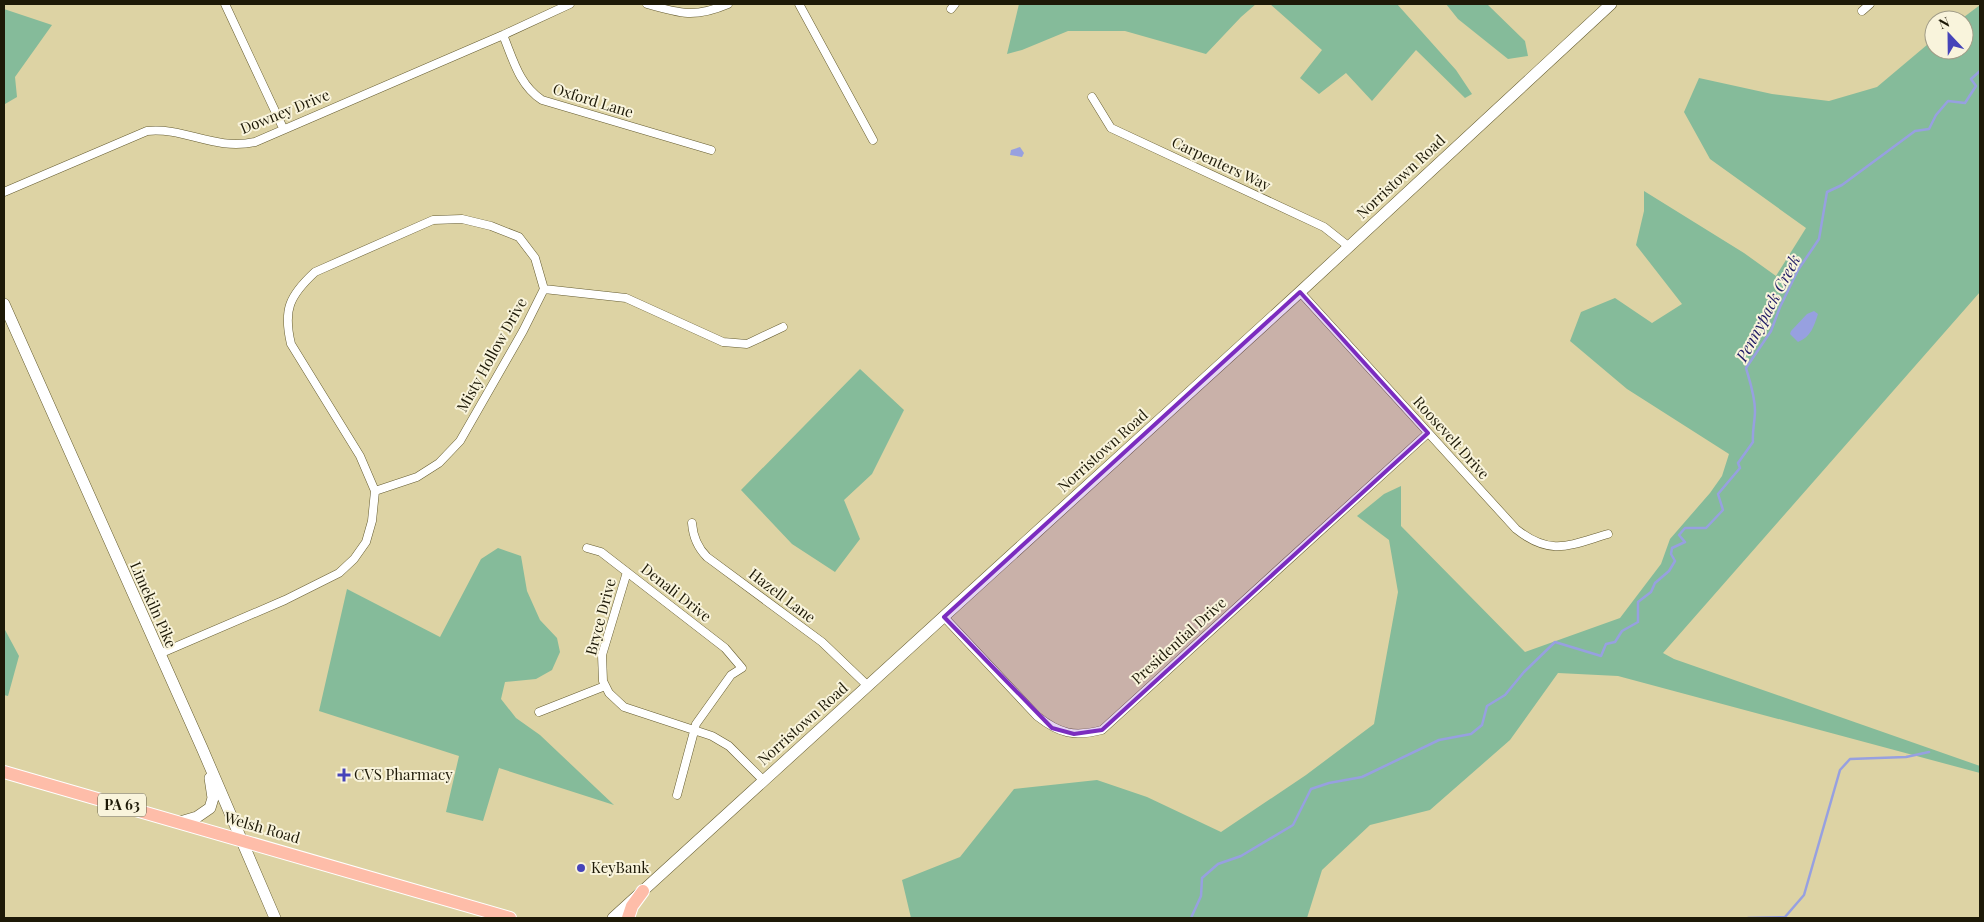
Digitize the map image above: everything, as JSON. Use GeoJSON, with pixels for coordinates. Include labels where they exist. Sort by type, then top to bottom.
{"type":"FeatureCollection","features":[{"type":"Feature","properties":{"kind":"main road","name":"Norristown Road"},"geometry":{"type":"LineString","coordinates":[[613,918],[1300,292],[1610,4]]}},
{"type":"Feature","properties":{"kind":"main road","name":"Limekiln Pike"},"geometry":{"type":"LineString","coordinates":[[4,304],[202,748],[275,918]]}},
{"type":"Feature","properties":{"kind":"main road"},"geometry":{"type":"LineString","coordinates":[[180,822],[197,817],[210,808],[213,798],[202,748]]}},
{"type":"Feature","properties":{"kind":"main road","name":"Welsh Road"},"geometry":{"type":"LineString","coordinates":[[4,772],[510,918]]}},
{"type":"Feature","properties":{"kind":"main road"},"geometry":{"type":"LineString","coordinates":[[628,918],[632,906],[643,891]]}},
{"type":"Feature","properties":{"kind":"street"},"geometry":{"type":"LineString","coordinates":[[225,4],[283,128]]}},
{"type":"Feature","properties":{"kind":"street","name":"Downey Drive"},"geometry":{"type":"LineString","coordinates":[[4,192],[147,131],[161,129],[227,145],[254,142],[503,35],[570,4]]}},
{"type":"Feature","properties":{"kind":"street"},"geometry":{"type":"LineString","coordinates":[[647,4],[689,14],[715,10],[728,4]]}},
{"type":"Feature","properties":{"kind":"street"},"geometry":{"type":"LineString","coordinates":[[799,4],[873,140]]}},
{"type":"Feature","properties":{"kind":"street"},"geometry":{"type":"LineString","coordinates":[[1862,11],[1870,4]]}},
{"type":"Feature","properties":{"kind":"street","name":"Oxford Lane"},"geometry":{"type":"LineString","coordinates":[[503,35],[520,77],[535,95],[542,100],[711,150]]}},
{"type":"Feature","properties":{"kind":"street","name":"Carpenters Way"},"geometry":{"type":"LineString","coordinates":[[1092,97],[1111,128],[1324,227],[1348,246]]}},
{"type":"Feature","properties":{"kind":"street","name":"Misty Hollow Drive"},"geometry":{"type":"LineString","coordinates":[[159,654],[285,600],[338,573],[354,559],[366,542],[372,521],[375,492],[360,456],[291,344],[287,327],[288,306],[299,287],[315,272],[433,220],[462,218],[491,226],[519,237],[535,258],[544,289],[523,331],[460,441],[440,462],[417,477],[375,492]]}},
{"type":"Feature","properties":{"kind":"street"},"geometry":{"type":"LineString","coordinates":[[544,289],[626,298],[723,342],[746,344],[783,327]]}},
{"type":"Feature","properties":{"kind":"street","name":"Roosevelt Drive"},"geometry":{"type":"LineString","coordinates":[[1300,292],[1516,529],[1537,544],[1561,547],[1608,534]]}},
{"type":"Feature","properties":{"kind":"street","name":"Presidential Drive"},"geometry":{"type":"LineString","coordinates":[[944,617],[1037,716],[1052,728],[1074,734],[1102,730],[1428,433]]}},
{"type":"Feature","properties":{"kind":"street","name":"Hazell Lane"},"geometry":{"type":"LineString","coordinates":[[692,522],[693,536],[707,557],[822,642],[868,686]]}},
{"type":"Feature","properties":{"kind":"street","name":"Denali Drive"},"geometry":{"type":"LineString","coordinates":[[586,548],[601,552],[725,648],[742,668],[731,675],[701,715],[694,730]]}},
{"type":"Feature","properties":{"kind":"street","name":"Bryce Drive"},"geometry":{"type":"LineString","coordinates":[[605,686],[602,655],[627,572]]}},
{"type":"Feature","properties":{"kind":"street"},"geometry":{"type":"LineString","coordinates":[[539,712],[605,686],[616,702],[624,707],[712,736],[729,746],[764,781]]}},
{"type":"Feature","properties":{"kind":"street"},"geometry":{"type":"LineString","coordinates":[[677,795],[694,730]]}},
{"type":"Feature","properties":{"kind":"highlighted area"},"geometry":{"type":"Polygon","coordinates":[[[1300,292],[1428,433],[1102,730],[1074,734],[1052,728],[944,617],[1300,292]]]}},
{"type":"Feature","properties":{"kind":"green space"},"geometry":{"type":"Polygon","coordinates":[[[1019,4],[1256,4],[1206,54],[1125,31],[1068,31],[1022,50],[1007,54],[1019,4]]]}},
{"type":"Feature","properties":{"kind":"green space"},"geometry":{"type":"Polygon","coordinates":[[[1270,4],[1397,4],[1456,70],[1472,94],[1465,98],[1416,50],[1372,101],[1346,73],[1319,94],[1300,78],[1322,50],[1270,4]]]}},
{"type":"Feature","properties":{"kind":"green space"},"geometry":{"type":"Polygon","coordinates":[[[1446,4],[1487,4],[1525,41],[1528,56],[1508,59],[1458,19],[1446,4]]]}},
{"type":"Feature","properties":{"kind":"green space"},"geometry":{"type":"Polygon","coordinates":[[[1980,5],[1980,292],[1663,653],[1674,659],[1980,766],[1980,773],[1618,676],[1558,673],[1510,740],[1430,810],[1370,825],[1322,870],[1307,918],[911,918],[902,880],[960,857],[1014,789],[1097,780],[1147,797],[1221,832],[1306,775],[1374,724],[1398,592],[1389,540],[1357,516],[1384,494],[1401,486],[1401,526],[1525,652],[1620,618],[1661,564],[1670,539],[1710,493],[1722,476],[1729,454],[1627,389],[1570,341],[1581,312],[1615,298],[1652,323],[1682,304],[1636,245],[1644,211],[1644,191],[1744,253],[1776,276],[1806,228],[1710,159],[1684,112],[1699,78],[1772,94],[1829,101],[1877,87],[1924,47],[1924,60],[1974,60],[1973,10],[1980,5]]]}},
{"type":"Feature","properties":{"kind":"green space"},"geometry":{"type":"Polygon","coordinates":[[[4,9],[52,25],[15,77],[17,97],[5,104],[4,9]]]}},
{"type":"Feature","properties":{"kind":"green space"},"geometry":{"type":"Polygon","coordinates":[[[860,369],[904,410],[872,474],[844,500],[860,539],[835,572],[792,544],[741,490],[860,369]]]}},
{"type":"Feature","properties":{"kind":"green space"},"geometry":{"type":"Polygon","coordinates":[[[498,548],[521,556],[527,591],[540,620],[557,638],[560,652],[552,670],[536,679],[505,682],[501,699],[516,718],[540,735],[614,805],[499,768],[483,821],[446,812],[459,756],[319,711],[347,589],[440,637],[481,559],[498,548]]]}},
{"type":"Feature","properties":{"kind":"green space"},"geometry":{"type":"Polygon","coordinates":[[[4,628],[19,656],[8,696],[4,695],[4,628]]]}},
{"type":"Feature","properties":{"kind":"water"},"geometry":{"type":"Polygon","coordinates":[[[1020,147],[1024,153],[1022,157],[1010,155],[1011,150],[1020,147]]]}},
{"type":"Feature","properties":{"kind":"water"},"geometry":{"type":"Polygon","coordinates":[[[1814,311],[1818,314],[1813,327],[1806,337],[1798,342],[1790,334],[1791,331],[1807,314],[1814,311]]]}},
{"type":"Feature","properties":{"kind":"waterway","name":"Pennypack Creek"},"geometry":{"type":"LineString","coordinates":[[1191,918],[1201,896],[1202,878],[1218,864],[1241,856],[1293,825],[1311,789],[1329,783],[1362,777],[1439,740],[1471,734],[1482,725],[1487,706],[1505,695],[1524,672],[1555,642],[1601,656],[1606,644],[1615,642],[1622,631],[1638,622],[1638,602],[1651,592],[1655,583],[1669,571],[1675,561],[1671,554],[1672,548],[1685,542],[1679,535],[1685,528],[1706,528],[1723,510],[1718,494],[1740,468],[1738,463],[1753,442],[1755,405],[1746,368],[1771,331],[1798,270],[1819,239],[1827,192],[1842,185],[1915,131],[1929,129],[1936,115],[1948,101],[1965,103],[1976,86],[1971,79],[1980,71]]}},
{"type":"Feature","properties":{"kind":"waterway"},"geometry":{"type":"LineString","coordinates":[[1748,918],[1785,917],[1804,895],[1840,770],[1850,759],[1906,757],[1929,752]]}},
{"type":"Feature","properties":{"kind":"place","name":"CVS Pharmacy"},"geometry":{"type":"Point","coordinates":[344,775]}},
{"type":"Feature","properties":{"kind":"place","name":"KeyBank"},"geometry":{"type":"Point","coordinates":[581,868]}}]}
